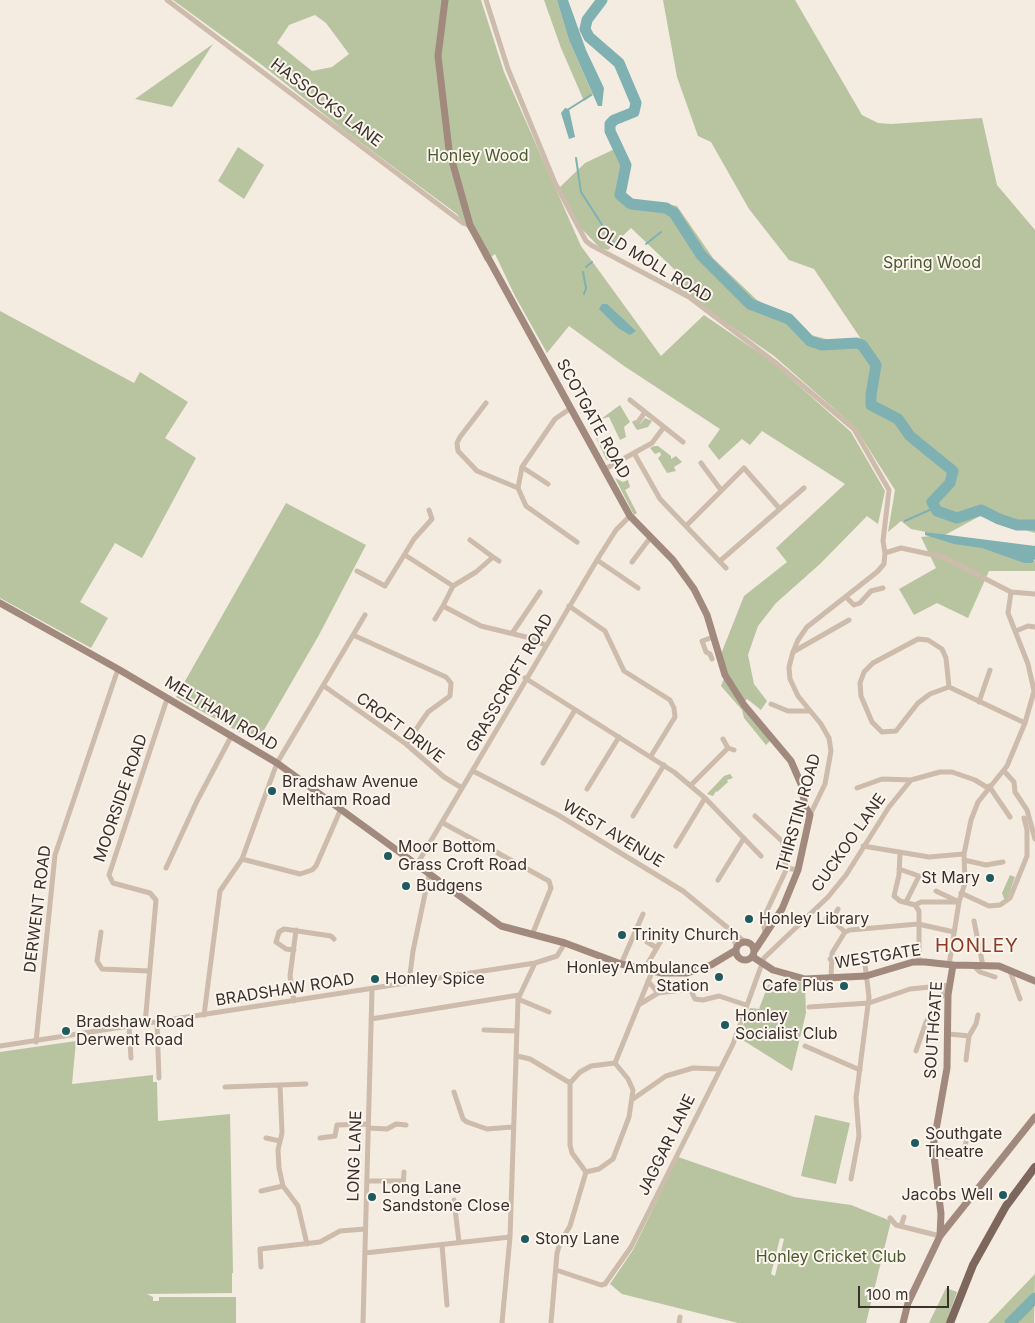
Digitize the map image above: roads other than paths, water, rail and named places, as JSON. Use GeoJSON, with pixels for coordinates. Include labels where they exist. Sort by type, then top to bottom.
{"type":"FeatureCollection","features":[{"type":"Feature","properties":{"kind":"main road"},"geometry":{"type":"LineString","coordinates":[[950,1323],[973,1265],[1006,1206],[1035,1167]]}},
{"type":"Feature","properties":{"kind":"street","name":"HASSOCKS LANE"},"geometry":{"type":"LineString","coordinates":[[167,0],[463,223],[470,225]]}},
{"type":"Feature","properties":{"kind":"street","name":"SCOTGATE ROAD"},"geometry":{"type":"LineString","coordinates":[[445,0],[438,56],[443,103],[449,150],[470,225],[630,516],[673,560],[694,589],[707,615],[725,676],[744,705],[791,761],[801,784],[805,806],[810,816]]}},
{"type":"Feature","properties":{"kind":"street","name":"OLD MOLL ROAD"},"geometry":{"type":"LineString","coordinates":[[486,0],[508,69],[555,183],[586,241],[591,246],[689,297],[776,363],[854,429],[889,490],[883,541],[885,553]]}},
{"type":"Feature","properties":{"kind":"street"},"geometry":{"type":"LineString","coordinates":[[630,400],[683,442]]}},
{"type":"Feature","properties":{"kind":"street"},"geometry":{"type":"LineString","coordinates":[[486,404],[460,437],[457,443],[458,452],[477,471],[518,488]]}},
{"type":"Feature","properties":{"kind":"street"},"geometry":{"type":"LineString","coordinates":[[571,408],[555,419],[522,467],[518,488],[526,506],[578,542]]}},
{"type":"Feature","properties":{"kind":"street"},"geometry":{"type":"LineString","coordinates":[[638,422],[645,412]]}},
{"type":"Feature","properties":{"kind":"street"},"geometry":{"type":"LineString","coordinates":[[605,469],[652,443],[664,427]]}},
{"type":"Feature","properties":{"kind":"street"},"geometry":{"type":"LineString","coordinates":[[634,453],[656,493],[726,568]]}},
{"type":"Feature","properties":{"kind":"street"},"geometry":{"type":"LineString","coordinates":[[702,463],[721,490]]}},
{"type":"Feature","properties":{"kind":"street"},"geometry":{"type":"LineString","coordinates":[[522,467],[548,484]]}},
{"type":"Feature","properties":{"kind":"street"},"geometry":{"type":"LineString","coordinates":[[686,526],[744,468],[780,509]]}},
{"type":"Feature","properties":{"kind":"street"},"geometry":{"type":"LineString","coordinates":[[720,561],[804,488]]}},
{"type":"Feature","properties":{"kind":"street"},"geometry":{"type":"LineString","coordinates":[[357,571],[385,586],[414,539],[432,519],[429,510]]}},
{"type":"Feature","properties":{"kind":"street","name":"GRASSCROFT ROAD"},"geometry":{"type":"LineString","coordinates":[[416,866],[597,560],[616,530],[630,516]]}},
{"type":"Feature","properties":{"kind":"street"},"geometry":{"type":"LineString","coordinates":[[632,562],[650,538]]}},
{"type":"Feature","properties":{"kind":"street"},"geometry":{"type":"LineString","coordinates":[[470,540],[499,561]]}},
{"type":"Feature","properties":{"kind":"street"},"geometry":{"type":"LineString","coordinates":[[885,553],[901,548],[943,557],[1011,592],[1035,594]]}},
{"type":"Feature","properties":{"kind":"street","name":"THIRSTIN ROAD"},"geometry":{"type":"LineString","coordinates":[[754,954],[782,909],[798,870],[810,816],[825,784],[832,751],[829,738],[790,679],[789,668],[793,652],[798,640],[807,627],[884,564],[885,553]]}},
{"type":"Feature","properties":{"kind":"street"},"geometry":{"type":"LineString","coordinates":[[405,555],[453,586]]}},
{"type":"Feature","properties":{"kind":"street"},"geometry":{"type":"LineString","coordinates":[[435,619],[453,586],[476,572],[493,557]]}},
{"type":"Feature","properties":{"kind":"street"},"geometry":{"type":"LineString","coordinates":[[597,560],[638,588]]}},
{"type":"Feature","properties":{"kind":"street"},"geometry":{"type":"LineString","coordinates":[[846,597],[854,605],[860,603],[871,591],[883,588]]}},
{"type":"Feature","properties":{"kind":"street"},"geometry":{"type":"LineString","coordinates":[[513,632],[540,592]]}},
{"type":"Feature","properties":{"kind":"street"},"geometry":{"type":"LineString","coordinates":[[951,965],[959,902],[965,883],[964,857],[971,820],[978,802],[988,787],[1004,771],[1025,723],[1034,691],[1028,664],[1008,613],[1011,592]]}},
{"type":"Feature","properties":{"kind":"street","name":"MELTHAM ROAD"},"geometry":{"type":"LineString","coordinates":[[0,603],[118,669],[277,763],[340,811],[501,926],[565,943],[621,964],[652,972],[687,973],[720,961]]}},
{"type":"Feature","properties":{"kind":"street"},"geometry":{"type":"LineString","coordinates":[[443,606],[481,626],[513,632],[545,646]]}},
{"type":"Feature","properties":{"kind":"street"},"geometry":{"type":"LineString","coordinates":[[570,606],[605,631],[624,671],[670,700],[674,708],[675,717],[651,756]]}},
{"type":"Feature","properties":{"kind":"street"},"geometry":{"type":"LineString","coordinates":[[204,1015],[220,891],[242,859],[277,763],[365,615]]}},
{"type":"Feature","properties":{"kind":"street"},"geometry":{"type":"LineString","coordinates":[[793,652],[849,620]]}},
{"type":"Feature","properties":{"kind":"street"},"geometry":{"type":"LineString","coordinates":[[1016,631],[1028,626],[1035,627]]}},
{"type":"Feature","properties":{"kind":"street"},"geometry":{"type":"LineString","coordinates":[[353,635],[446,676],[451,683],[450,696],[428,712],[406,744]]}},
{"type":"Feature","properties":{"kind":"street"},"geometry":{"type":"LineString","coordinates":[[712,659],[710,654],[706,652],[702,641],[713,637]]}},
{"type":"Feature","properties":{"kind":"street"},"geometry":{"type":"LineString","coordinates":[[949,687],[946,658],[942,649],[928,640],[918,639],[873,663],[864,672],[860,683],[861,696],[875,726],[882,732],[896,731],[918,703],[930,694],[949,687],[1025,723]]}},
{"type":"Feature","properties":{"kind":"street","name":"DERWENT ROAD"},"geometry":{"type":"LineString","coordinates":[[36,1042],[55,855],[118,669]]}},
{"type":"Feature","properties":{"kind":"street"},"geometry":{"type":"LineString","coordinates":[[980,702],[990,670]]}},
{"type":"Feature","properties":{"kind":"street"},"geometry":{"type":"LineString","coordinates":[[526,678],[664,764],[705,798],[761,856]]}},
{"type":"Feature","properties":{"kind":"street","name":"CROFT DRIVE"},"geometry":{"type":"LineString","coordinates":[[324,686],[406,744],[444,777],[462,788]]}},
{"type":"Feature","properties":{"kind":"street","name":"MOORSIDE ROAD"},"geometry":{"type":"LineString","coordinates":[[145,1024],[156,900],[150,893],[113,883],[109,875],[167,699]]}},
{"type":"Feature","properties":{"kind":"street"},"geometry":{"type":"LineString","coordinates":[[771,704],[788,711],[810,711]]}},
{"type":"Feature","properties":{"kind":"street"},"geometry":{"type":"LineString","coordinates":[[543,763],[575,710]]}},
{"type":"Feature","properties":{"kind":"street"},"geometry":{"type":"LineString","coordinates":[[166,868],[197,801],[232,735]]}},
{"type":"Feature","properties":{"kind":"street"},"geometry":{"type":"LineString","coordinates":[[587,789],[619,737]]}},
{"type":"Feature","properties":{"kind":"street"},"geometry":{"type":"LineString","coordinates":[[690,784],[731,749],[723,739]]}},
{"type":"Feature","properties":{"kind":"street"},"geometry":{"type":"LineString","coordinates":[[633,816],[664,764]]}},
{"type":"Feature","properties":{"kind":"street","name":"WEST AVENUE"},"geometry":{"type":"LineString","coordinates":[[473,771],[558,815],[683,891],[731,932],[746,942]]}},
{"type":"Feature","properties":{"kind":"street"},"geometry":{"type":"LineString","coordinates":[[1004,771],[1014,782],[1015,792],[1027,810],[1035,839]]}},
{"type":"Feature","properties":{"kind":"street"},"geometry":{"type":"LineString","coordinates":[[857,788],[882,779],[912,779],[940,772],[952,772],[988,787],[1010,817]]}},
{"type":"Feature","properties":{"kind":"street","name":"CUCKOO LANE"},"geometry":{"type":"LineString","coordinates":[[762,964],[764,958],[780,940],[816,909],[846,875],[864,846],[912,779]]}},
{"type":"Feature","properties":{"kind":"street"},"geometry":{"type":"LineString","coordinates":[[676,846],[705,798]]}},
{"type":"Feature","properties":{"kind":"street"},"geometry":{"type":"LineString","coordinates":[[242,859],[300,874],[312,870],[316,866],[340,811]]}},
{"type":"Feature","properties":{"kind":"street"},"geometry":{"type":"LineString","coordinates":[[720,961],[746,942],[765,935],[763,919],[787,868],[782,856],[783,842],[755,816]]}},
{"type":"Feature","properties":{"kind":"street"},"geometry":{"type":"LineString","coordinates":[[961,893],[989,906],[1000,905],[1010,898],[1027,856],[1027,830],[1024,818]]}},
{"type":"Feature","properties":{"kind":"street"},"geometry":{"type":"LineString","coordinates":[[443,823],[549,881],[551,888],[532,935]]}},
{"type":"Feature","properties":{"kind":"street"},"geometry":{"type":"LineString","coordinates":[[718,880],[744,838]]}},
{"type":"Feature","properties":{"kind":"street"},"geometry":{"type":"LineString","coordinates":[[864,846],[930,857],[964,857],[986,865],[1003,862]]}},
{"type":"Feature","properties":{"kind":"street"},"geometry":{"type":"LineString","coordinates":[[895,898],[893,893],[899,869],[900,853]]}},
{"type":"Feature","properties":{"kind":"street"},"geometry":{"type":"LineString","coordinates":[[787,868],[798,870]]}},
{"type":"Feature","properties":{"kind":"street"},"geometry":{"type":"LineString","coordinates":[[899,869],[919,876],[906,902]]}},
{"type":"Feature","properties":{"kind":"street"},"geometry":{"type":"LineString","coordinates":[[410,982],[413,951],[429,875]]}},
{"type":"Feature","properties":{"kind":"street"},"geometry":{"type":"LineString","coordinates":[[936,890],[959,902]]}},
{"type":"Feature","properties":{"kind":"street"},"geometry":{"type":"LineString","coordinates":[[895,898],[915,905],[919,911],[919,962]]}},
{"type":"Feature","properties":{"kind":"street"},"geometry":{"type":"LineString","coordinates":[[888,903],[895,898]]}},
{"type":"Feature","properties":{"kind":"street"},"geometry":{"type":"LineString","coordinates":[[915,905],[920,902],[959,902]]}},
{"type":"Feature","properties":{"kind":"street"},"geometry":{"type":"LineString","coordinates":[[838,909],[829,919],[845,932]]}},
{"type":"Feature","properties":{"kind":"street"},"geometry":{"type":"LineString","coordinates":[[621,964],[643,914]]}},
{"type":"Feature","properties":{"kind":"street"},"geometry":{"type":"LineString","coordinates":[[974,921],[983,966]]}},
{"type":"Feature","properties":{"kind":"street"},"geometry":{"type":"LineString","coordinates":[[831,979],[830,958],[845,932],[850,930],[918,924],[954,932]]}},
{"type":"Feature","properties":{"kind":"street"},"geometry":{"type":"LineString","coordinates":[[294,950],[286,949],[276,942],[279,932],[284,929],[296,930],[331,936],[334,939]]}},
{"type":"Feature","properties":{"kind":"street"},"geometry":{"type":"LineString","coordinates":[[294,1001],[290,976],[296,930]]}},
{"type":"Feature","properties":{"kind":"street"},"geometry":{"type":"LineString","coordinates":[[101,932],[97,961],[102,969],[149,971]]}},
{"type":"Feature","properties":{"kind":"street"},"geometry":{"type":"LineString","coordinates":[[644,970],[666,932]]}},
{"type":"Feature","properties":{"kind":"street","name":"WEST AVENUE"},"geometry":{"type":"LineString","coordinates":[[731,932],[737,949]]}},
{"type":"Feature","properties":{"kind":"street"},"geometry":{"type":"LineString","coordinates":[[647,942],[657,948]]}},
{"type":"Feature","properties":{"kind":"street","name":"WESTGATE"},"geometry":{"type":"LineString","coordinates":[[746,942],[762,964],[791,977],[831,979],[866,976],[919,962],[999,966],[1035,981]]}},
{"type":"Feature","properties":{"kind":"street","name":"BRADSHAW ROAD"},"geometry":{"type":"LineString","coordinates":[[0,1046],[372,990],[410,982],[535,963],[557,956],[565,943]]}},
{"type":"Feature","properties":{"kind":"street"},"geometry":{"type":"LineString","coordinates":[[737,949],[737,956],[743,960]]}},
{"type":"Feature","properties":{"kind":"street"},"geometry":{"type":"LineString","coordinates":[[720,961],[743,960],[754,954]]}},
{"type":"Feature","properties":{"kind":"street"},"geometry":{"type":"LineString","coordinates":[[830,958],[864,956],[869,1003],[856,1098],[859,1136],[851,1179]]}},
{"type":"Feature","properties":{"kind":"street"},"geometry":{"type":"LineString","coordinates":[[502,1323],[510,1237],[512,1127],[517,1056],[518,997],[535,963]]}},
{"type":"Feature","properties":{"kind":"street","name":"JAGGAR LANE"},"geometry":{"type":"LineString","coordinates":[[556,1270],[601,1285],[605,1284],[631,1246],[733,1044],[762,964]]}},
{"type":"Feature","properties":{"kind":"street","name":"SOUTHGATE"},"geometry":{"type":"LineString","coordinates":[[940,1236],[941,1214],[933,1153],[947,1068],[951,965]]}},
{"type":"Feature","properties":{"kind":"street"},"geometry":{"type":"LineString","coordinates":[[974,966],[980,972],[995,977]]}},
{"type":"Feature","properties":{"kind":"street"},"geometry":{"type":"LineString","coordinates":[[1010,971],[1020,999]]}},
{"type":"Feature","properties":{"kind":"street"},"geometry":{"type":"LineString","coordinates":[[615,1063],[652,972]]}},
{"type":"Feature","properties":{"kind":"street"},"geometry":{"type":"LineString","coordinates":[[648,981],[658,994]]}},
{"type":"Feature","properties":{"kind":"street"},"geometry":{"type":"LineString","coordinates":[[809,1007],[869,1003],[910,989],[950,985]]}},
{"type":"Feature","properties":{"kind":"street"},"geometry":{"type":"LineString","coordinates":[[916,1052],[926,1022],[943,992],[950,985]]}},
{"type":"Feature","properties":{"kind":"street"},"geometry":{"type":"LineString","coordinates":[[640,1004],[658,994],[690,989],[695,999],[703,1000],[719,996],[746,1005]]}},
{"type":"Feature","properties":{"kind":"street","name":"LONG LANE"},"geometry":{"type":"LineString","coordinates":[[363,1323],[372,990]]}},
{"type":"Feature","properties":{"kind":"street"},"geometry":{"type":"LineString","coordinates":[[371,1019],[518,997],[549,1012]]}},
{"type":"Feature","properties":{"kind":"street"},"geometry":{"type":"LineString","coordinates":[[966,1060],[969,1036],[976,1024],[978,1015]]}},
{"type":"Feature","properties":{"kind":"street"},"geometry":{"type":"LineString","coordinates":[[157,1022],[159,1078]]}},
{"type":"Feature","properties":{"kind":"street"},"geometry":{"type":"LineString","coordinates":[[129,1026],[131,1058]]}},
{"type":"Feature","properties":{"kind":"street"},"geometry":{"type":"LineString","coordinates":[[484,1030],[517,1032]]}},
{"type":"Feature","properties":{"kind":"street"},"geometry":{"type":"LineString","coordinates":[[949,1034],[969,1036]]}},
{"type":"Feature","properties":{"kind":"street"},"geometry":{"type":"LineString","coordinates":[[805,1046],[860,1070]]}},
{"type":"Feature","properties":{"kind":"street"},"geometry":{"type":"LineString","coordinates":[[517,1056],[530,1059],[570,1083]]}},
{"type":"Feature","properties":{"kind":"street"},"geometry":{"type":"LineString","coordinates":[[586,1172],[572,1153],[570,1144],[570,1083],[580,1072],[591,1066],[615,1063]]}},
{"type":"Feature","properties":{"kind":"street"},"geometry":{"type":"LineString","coordinates":[[586,1172],[599,1168],[613,1159],[629,1117],[633,1090],[615,1063]]}},
{"type":"Feature","properties":{"kind":"street"},"geometry":{"type":"LineString","coordinates":[[633,1099],[666,1076],[693,1068],[719,1069]]}},
{"type":"Feature","properties":{"kind":"street"},"geometry":{"type":"LineString","coordinates":[[225,1087],[306,1084]]}},
{"type":"Feature","properties":{"kind":"street"},"geometry":{"type":"LineString","coordinates":[[280,1086],[282,1132],[278,1150],[283,1186],[298,1206],[307,1244]]}},
{"type":"Feature","properties":{"kind":"street"},"geometry":{"type":"LineString","coordinates":[[454,1092],[463,1119],[466,1122],[487,1129],[512,1127]]}},
{"type":"Feature","properties":{"kind":"street"},"geometry":{"type":"LineString","coordinates":[[903,1323],[908,1304],[940,1236],[1035,1117]]}},
{"type":"Feature","properties":{"kind":"street"},"geometry":{"type":"LineString","coordinates":[[320,1138],[336,1136],[337,1125],[387,1129],[396,1124],[406,1125]]}},
{"type":"Feature","properties":{"kind":"street"},"geometry":{"type":"LineString","coordinates":[[266,1138],[280,1141]]}},
{"type":"Feature","properties":{"kind":"street"},"geometry":{"type":"LineString","coordinates":[[933,1153],[948,1157],[962,1154],[967,1138]]}},
{"type":"Feature","properties":{"kind":"street"},"geometry":{"type":"LineString","coordinates":[[403,1189],[404,1172]]}},
{"type":"Feature","properties":{"kind":"street"},"geometry":{"type":"LineString","coordinates":[[551,1323],[560,1243],[570,1226],[586,1172]]}},
{"type":"Feature","properties":{"kind":"street"},"geometry":{"type":"LineString","coordinates":[[367,1181],[403,1181]]}},
{"type":"Feature","properties":{"kind":"street"},"geometry":{"type":"LineString","coordinates":[[261,1191],[283,1186]]}},
{"type":"Feature","properties":{"kind":"street"},"geometry":{"type":"LineString","coordinates":[[454,1200],[459,1242]]}},
{"type":"Feature","properties":{"kind":"street"},"geometry":{"type":"LineString","coordinates":[[901,1226],[904,1217]]}},
{"type":"Feature","properties":{"kind":"street"},"geometry":{"type":"LineString","coordinates":[[890,1218],[901,1226],[940,1236]]}},
{"type":"Feature","properties":{"kind":"street"},"geometry":{"type":"LineString","coordinates":[[261,1267],[260,1249],[320,1242],[340,1231],[365,1229]]}},
{"type":"Feature","properties":{"kind":"street"},"geometry":{"type":"LineString","coordinates":[[365,1253],[510,1237]]}},
{"type":"Feature","properties":{"kind":"street"},"geometry":{"type":"LineString","coordinates":[[442,1245],[447,1306]]}},
{"type":"Feature","properties":{"kind":"water"},"geometry":{"type":"Polygon","coordinates":[[[557,0],[568,0],[586,50],[604,88],[602,106],[598,106],[569,40],[557,0]]]}},
{"type":"Feature","properties":{"kind":"water"},"geometry":{"type":"Polygon","coordinates":[[[565,108],[569,109],[575,137],[569,139],[561,113],[565,108]]]}},
{"type":"Feature","properties":{"kind":"water"},"geometry":{"type":"Polygon","coordinates":[[[602,304],[607,304],[636,331],[630,335],[618,328],[599,309],[602,304]]]}},
{"type":"Feature","properties":{"kind":"water"},"geometry":{"type":"Polygon","coordinates":[[[925,532],[1035,546],[1035,559],[1032,563],[1024,563],[982,548],[954,544],[925,535],[925,532]]]}},
{"type":"Feature","properties":{"kind":"waterway"},"geometry":{"type":"LineString","coordinates":[[602,0],[587,20],[585,29],[589,37],[619,63],[636,103],[634,112],[614,120],[610,124],[610,131],[626,165],[620,195],[631,204],[666,208],[674,213],[701,255],[750,304],[789,319],[810,341],[822,345],[857,343],[862,345],[876,365],[871,405],[898,419],[910,436],[953,471],[950,483],[932,502],[937,511],[957,518],[981,510],[1017,525],[1035,525]]}},
{"type":"Feature","properties":{"kind":"waterway"},"geometry":{"type":"LineString","coordinates":[[569,109],[591,95]]}},
{"type":"Feature","properties":{"kind":"waterway"},"geometry":{"type":"LineString","coordinates":[[576,158],[581,192],[617,248]]}},
{"type":"Feature","properties":{"kind":"waterway"},"geometry":{"type":"LineString","coordinates":[[646,244],[661,232]]}},
{"type":"Feature","properties":{"kind":"waterway"},"geometry":{"type":"LineString","coordinates":[[586,267],[592,262]]}},
{"type":"Feature","properties":{"kind":"waterway"},"geometry":{"type":"LineString","coordinates":[[583,272],[586,288],[584,294]]}},
{"type":"Feature","properties":{"kind":"waterway"},"geometry":{"type":"LineString","coordinates":[[905,521],[934,508]]}},
{"type":"Feature","properties":{"kind":"waterway"},"geometry":{"type":"LineString","coordinates":[[1010,1323],[1035,1298]]}},
{"type":"Feature","properties":{"kind":"place","name":"Bradshaw Avenue Meltham Road"},"geometry":{"type":"Point","coordinates":[272,791]}},
{"type":"Feature","properties":{"kind":"place","name":"Moor Bottom Grass Croft Road"},"geometry":{"type":"Point","coordinates":[388,856]}},
{"type":"Feature","properties":{"kind":"place","name":"St Mary"},"geometry":{"type":"Point","coordinates":[990,878]}},
{"type":"Feature","properties":{"kind":"place","name":"Budgens"},"geometry":{"type":"Point","coordinates":[406,886]}},
{"type":"Feature","properties":{"kind":"place","name":"Honley Library"},"geometry":{"type":"Point","coordinates":[749,919]}},
{"type":"Feature","properties":{"kind":"place","name":"Trinity Church"},"geometry":{"type":"Point","coordinates":[622,935]}},
{"type":"Feature","properties":{"kind":"place","name":"Honley Ambulance Station"},"geometry":{"type":"Point","coordinates":[719,977]}},
{"type":"Feature","properties":{"kind":"place","name":"Honley Spice"},"geometry":{"type":"Point","coordinates":[375,979]}},
{"type":"Feature","properties":{"kind":"place","name":"Cafe Plus"},"geometry":{"type":"Point","coordinates":[844,986]}},
{"type":"Feature","properties":{"kind":"place","name":"Honley Socialist Club"},"geometry":{"type":"Point","coordinates":[725,1025]}},
{"type":"Feature","properties":{"kind":"place","name":"Bradshaw Road Derwent Road"},"geometry":{"type":"Point","coordinates":[66,1031]}},
{"type":"Feature","properties":{"kind":"place","name":"Southgate Theatre"},"geometry":{"type":"Point","coordinates":[915,1143]}},
{"type":"Feature","properties":{"kind":"place","name":"Jacobs Well"},"geometry":{"type":"Point","coordinates":[1003,1195]}},
{"type":"Feature","properties":{"kind":"place","name":"Long Lane Sandstone Close"},"geometry":{"type":"Point","coordinates":[372,1197]}},
{"type":"Feature","properties":{"kind":"place","name":"Stony Lane"},"geometry":{"type":"Point","coordinates":[525,1239]}},
{"type":"Feature","properties":{"kind":"district","name":"HONLEY"},"geometry":{"type":"Point","coordinates":[977,946]}},
{"type":"Feature","properties":{"kind":"park label","name":"Honley Wood"},"geometry":{"type":"Point","coordinates":[478,156]}},
{"type":"Feature","properties":{"kind":"park label","name":"Spring Wood"},"geometry":{"type":"Point","coordinates":[932,263]}},
{"type":"Feature","properties":{"kind":"park label","name":"Honley Cricket Club"},"geometry":{"type":"Point","coordinates":[831,1257]}}]}
